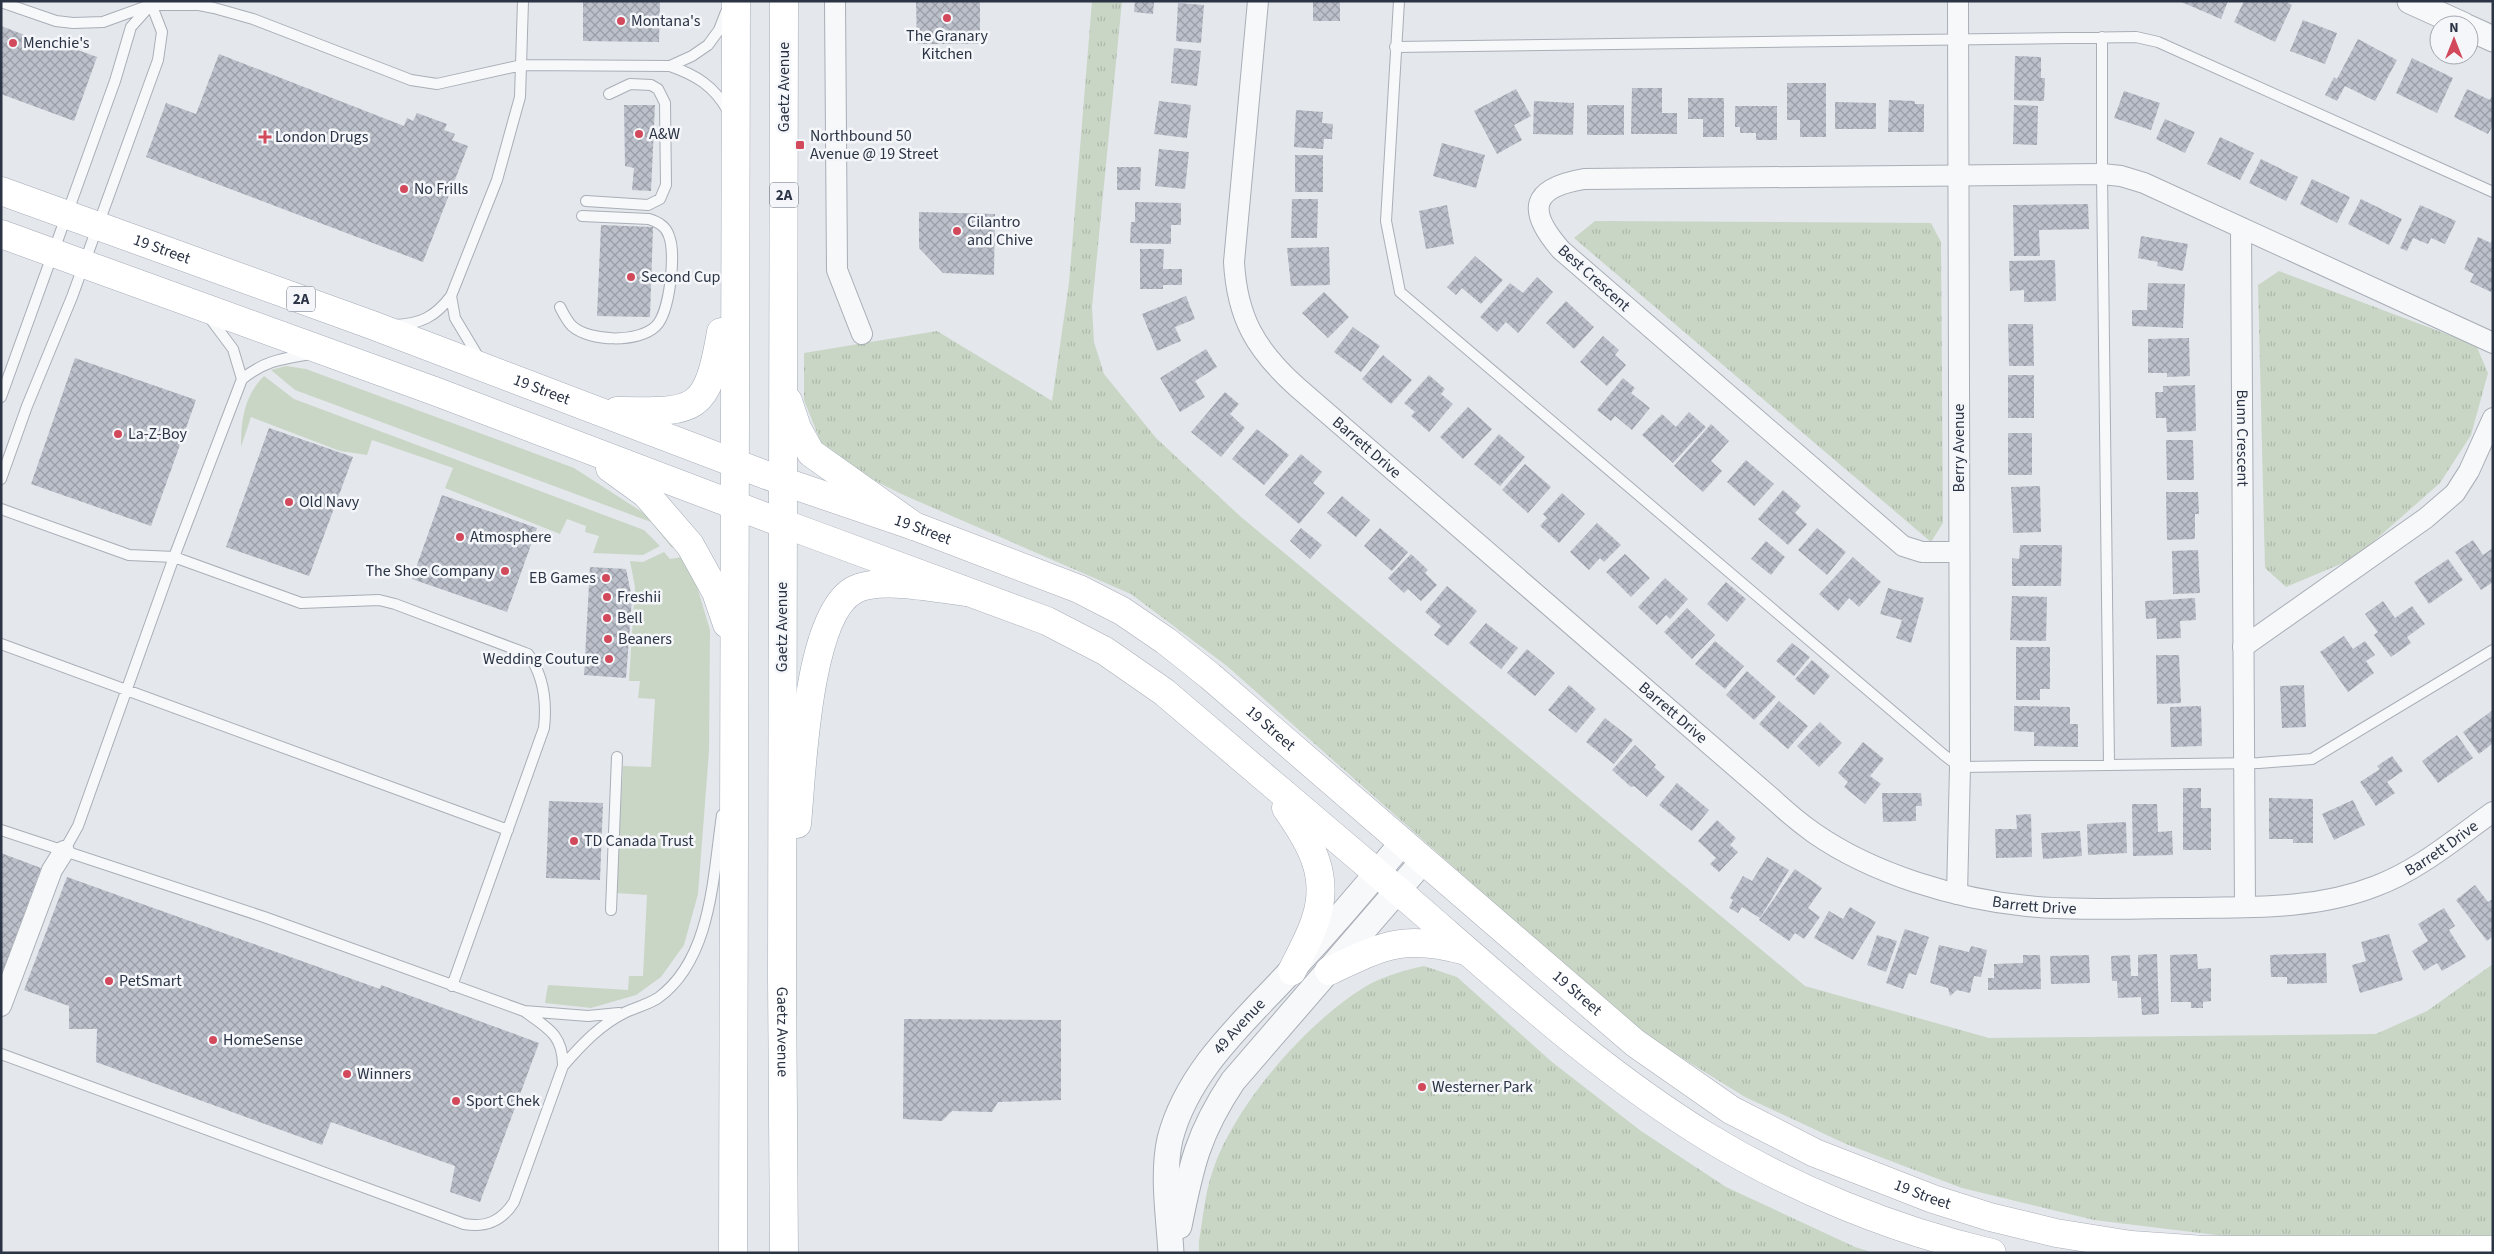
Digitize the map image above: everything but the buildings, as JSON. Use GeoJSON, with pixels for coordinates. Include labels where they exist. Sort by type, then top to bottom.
{"type":"FeatureCollection","features":[{"type":"Feature","properties":{"kind":"main road"},"geometry":{"type":"LineString","coordinates":[[733,1253],[736,1]]}},
{"type":"Feature","properties":{"kind":"main road","name":"Gaetz Avenue"},"geometry":{"type":"LineString","coordinates":[[784,1],[784,389],[782,481],[784,1253]]}},
{"type":"Feature","properties":{"kind":"main road","name":"19 Street"},"geometry":{"type":"LineString","coordinates":[[1,191],[372,325],[782,481],[914,526],[1055,578],[1122,611],[1166,641],[1210,676],[1635,1043],[1692,1085],[1731,1110],[1815,1153],[1933,1199],[1990,1217],[2056,1233],[2131,1245],[2204,1250],[2493,1250]]}},
{"type":"Feature","properties":{"kind":"main road"},"geometry":{"type":"LineString","coordinates":[[1,234],[323,351],[734,506],[1047,621],[1105,651],[1164,692],[1558,1028],[1640,1091],[1706,1136],[1773,1173],[1852,1208],[1916,1231],[1992,1253]]}},
{"type":"Feature","properties":{"kind":"main road"},"geometry":{"type":"LineString","coordinates":[[599,411],[674,410],[692,405],[699,399],[714,373],[734,274]]}},
{"type":"Feature","properties":{"kind":"main road"},"geometry":{"type":"LineString","coordinates":[[784,389],[797,428],[811,453],[914,526]]}},
{"type":"Feature","properties":{"kind":"main road"},"geometry":{"type":"LineString","coordinates":[[576,445],[646,494],[690,545],[716,592],[734,650]]}},
{"type":"Feature","properties":{"kind":"main road"},"geometry":{"type":"LineString","coordinates":[[782,977],[807,722],[815,670],[824,631],[830,618],[843,598],[864,586],[896,584],[967,592]]}},
{"type":"Feature","properties":{"kind":"main road"},"geometry":{"type":"LineString","coordinates":[[1263,776],[1307,838],[1318,866],[1320,897],[1316,920],[1292,971]]}},
{"type":"Feature","properties":{"kind":"main road"},"geometry":{"type":"LineString","coordinates":[[1329,971],[1374,950],[1400,942],[1435,944],[1468,951]]}},
{"type":"Feature","properties":{"kind":"street"},"geometry":{"type":"LineString","coordinates":[[835,1],[837,270],[862,334]]}},
{"type":"Feature","properties":{"kind":"street","name":"Barrett Drive"},"geometry":{"type":"LineString","coordinates":[[1258,1],[1234,262],[1241,309],[1256,340],[1271,361],[1320,406],[1808,828],[1879,867],[1911,880],[1957,894],[1994,902],[2029,906],[2245,907],[2330,900],[2376,886],[2416,866],[2493,812]]}},
{"type":"Feature","properties":{"kind":"street","name":"Berry Avenue"},"geometry":{"type":"LineString","coordinates":[[1957,894],[1960,766],[1958,1]]}},
{"type":"Feature","properties":{"kind":"street"},"geometry":{"type":"LineString","coordinates":[[2410,1],[2441,15]]}},
{"type":"Feature","properties":{"kind":"street"},"geometry":{"type":"LineString","coordinates":[[2479,32],[2493,38]]}},
{"type":"Feature","properties":{"kind":"street"},"geometry":{"type":"LineString","coordinates":[[1958,175],[2102,174],[2121,176],[2144,183],[2493,343]]}},
{"type":"Feature","properties":{"kind":"street","name":"Best Crescent"},"geometry":{"type":"LineString","coordinates":[[1958,175],[1584,178],[1565,182],[1548,189],[1540,198],[1539,208],[1544,226],[1561,250],[1903,546],[1922,552],[1959,552]]}},
{"type":"Feature","properties":{"kind":"street","name":"Bunn Crescent"},"geometry":{"type":"LineString","coordinates":[[2241,228],[2245,907]]}},
{"type":"Feature","properties":{"kind":"street"},"geometry":{"type":"LineString","coordinates":[[2243,647],[2426,518],[2455,492],[2469,471],[2493,418]]}},
{"type":"Feature","properties":{"kind":"street","name":"49 Avenue"},"geometry":{"type":"LineString","coordinates":[[1172,1253],[1167,1176],[1170,1140],[1187,1097],[1204,1067],[1225,1041],[1292,971],[1402,843]]}},
{"type":"Feature","properties":{"kind":"street"},"geometry":{"type":"LineString","coordinates":[[1,1006],[52,870],[64,851]]}},
{"type":"Feature","properties":{"kind":"street","name":"49 Avenue"},"geometry":{"type":"LineString","coordinates":[[1172,1253],[1190,1169],[1214,1109],[1234,1081],[1423,861]]}},
{"type":"Feature","properties":{"kind":"lane"},"geometry":{"type":"LineString","coordinates":[[372,325],[421,322],[439,312],[451,296],[497,180],[520,97],[522,1]]}},
{"type":"Feature","properties":{"kind":"lane"},"geometry":{"type":"LineString","coordinates":[[670,66],[692,56],[708,45],[719,30],[730,1]]}},
{"type":"Feature","properties":{"kind":"lane"},"geometry":{"type":"LineString","coordinates":[[1399,1],[1386,221],[1400,292],[1944,755],[1960,766],[2244,764],[2312,759],[2493,650]]}},
{"type":"Feature","properties":{"kind":"lane"},"geometry":{"type":"LineString","coordinates":[[1,2],[56,21],[73,23],[103,22],[150,3],[199,5],[253,19],[424,83],[437,84],[522,65],[670,66],[699,78],[711,87],[722,101],[735,125]]}},
{"type":"Feature","properties":{"kind":"lane"},"geometry":{"type":"LineString","coordinates":[[1,397],[120,67],[131,27],[150,3]]}},
{"type":"Feature","properties":{"kind":"lane"},"geometry":{"type":"LineString","coordinates":[[1,479],[27,406],[84,265],[161,47],[162,32],[150,3]]}},
{"type":"Feature","properties":{"kind":"lane"},"geometry":{"type":"LineString","coordinates":[[2102,37],[2109,765]]}},
{"type":"Feature","properties":{"kind":"lane"},"geometry":{"type":"LineString","coordinates":[[1395,47],[2136,37],[2158,42],[2493,192]]}},
{"type":"Feature","properties":{"kind":"lane"},"geometry":{"type":"LineString","coordinates":[[586,201],[648,204],[660,200],[666,185],[666,103],[663,95],[651,85],[630,84],[609,94]]}},
{"type":"Feature","properties":{"kind":"lane"},"geometry":{"type":"LineString","coordinates":[[560,307],[571,325],[593,335],[608,338],[633,337],[646,333],[656,326],[664,315],[669,292],[671,247],[666,230],[659,223],[650,219],[582,216]]}},
{"type":"Feature","properties":{"kind":"lane"},"geometry":{"type":"LineString","coordinates":[[451,296],[455,318],[471,347],[487,369]]}},
{"type":"Feature","properties":{"kind":"lane"},"geometry":{"type":"LineString","coordinates":[[202,308],[230,344],[242,379]]}},
{"type":"Feature","properties":{"kind":"lane"},"geometry":{"type":"LineString","coordinates":[[64,851],[78,826],[174,557],[242,379],[259,366],[275,359],[323,351]]}},
{"type":"Feature","properties":{"kind":"lane"},"geometry":{"type":"LineString","coordinates":[[1,509],[129,555],[174,557],[301,603],[379,600],[395,604],[528,654],[541,678],[546,716],[537,752],[452,986]]}},
{"type":"Feature","properties":{"kind":"lane"},"geometry":{"type":"LineString","coordinates":[[1,644],[508,830]]}},
{"type":"Feature","properties":{"kind":"lane"},"geometry":{"type":"LineString","coordinates":[[1,1054],[464,1224],[476,1226],[490,1224],[501,1218],[514,1202],[563,1066],[607,1022],[656,999],[674,984],[696,949],[707,908],[734,733]]}},
{"type":"Feature","properties":{"kind":"lane"},"geometry":{"type":"LineString","coordinates":[[611,910],[617,757]]}},
{"type":"Feature","properties":{"kind":"lane"},"geometry":{"type":"LineString","coordinates":[[1,830],[264,918],[524,1011],[588,1016],[627,1011]]}},
{"type":"Feature","properties":{"kind":"lane"},"geometry":{"type":"LineString","coordinates":[[524,1011],[555,1035],[560,1043],[563,1066]]}},
{"type":"Feature","properties":{"kind":"green space"},"geometry":{"type":"Polygon","coordinates":[[[1092,1],[1122,1],[1092,307],[1094,342],[1104,374],[1156,438],[1241,517],[1805,986],[1989,1038],[2376,1034],[2427,1011],[2493,964],[2493,1241],[2233,1237],[2094,1220],[1962,1188],[1846,1144],[1745,1097],[1658,1043],[1625,1019],[1227,666],[1131,594],[899,493],[826,455],[804,400],[804,353],[937,331],[1052,401],[1069,283],[1092,1]]]}},
{"type":"Feature","properties":{"kind":"green space"},"geometry":{"type":"Polygon","coordinates":[[[1595,221],[1931,223],[1941,242],[1943,523],[1931,542],[1574,238],[1595,221]]]}},
{"type":"Feature","properties":{"kind":"green space"},"geometry":{"type":"Polygon","coordinates":[[[2279,271],[2476,345],[2488,373],[2471,435],[2440,483],[2355,558],[2286,587],[2265,568],[2258,285],[2279,271]]]}},
{"type":"Feature","properties":{"kind":"green space"},"geometry":{"type":"Polygon","coordinates":[[[286,366],[306,369],[574,468],[653,519],[676,545],[672,548],[651,522],[295,390],[271,370],[286,366]]]}},
{"type":"Feature","properties":{"kind":"green space"},"geometry":{"type":"Polygon","coordinates":[[[264,376],[294,399],[644,530],[660,546],[643,555],[593,553],[599,536],[585,532],[586,526],[567,519],[560,534],[445,488],[453,468],[372,440],[367,455],[340,451],[251,417],[241,447],[245,409],[252,392],[264,376]]]}},
{"type":"Feature","properties":{"kind":"green space"},"geometry":{"type":"Polygon","coordinates":[[[664,552],[670,559],[682,557],[695,580],[710,630],[709,751],[698,894],[684,945],[661,977],[636,995],[591,1008],[545,1003],[548,985],[628,990],[629,976],[643,976],[647,895],[616,893],[623,766],[651,767],[655,699],[638,698],[640,681],[629,681],[635,587],[630,561],[643,562],[664,552]]]}},
{"type":"Feature","properties":{"kind":"green space","name":"Westerner Park"},"geometry":{"type":"Polygon","coordinates":[[[1424,966],[1457,977],[1552,1062],[1641,1131],[1726,1187],[1855,1247],[1874,1253],[1199,1253],[1204,1205],[1213,1170],[1238,1118],[1277,1065],[1323,1018],[1347,999],[1383,978],[1424,966]]]}},
{"type":"Feature","properties":{"kind":"place","name":"The Granary Kitchen"},"geometry":{"type":"Point","coordinates":[947,18]}},
{"type":"Feature","properties":{"kind":"place","name":"Montana's"},"geometry":{"type":"Point","coordinates":[621,21]}},
{"type":"Feature","properties":{"kind":"place","name":"Menchie's"},"geometry":{"type":"Point","coordinates":[13,43]}},
{"type":"Feature","properties":{"kind":"place","name":"A&W"},"geometry":{"type":"Point","coordinates":[639,134]}},
{"type":"Feature","properties":{"kind":"place","name":"London Drugs"},"geometry":{"type":"Point","coordinates":[265,137]}},
{"type":"Feature","properties":{"kind":"place","name":"Northbound 50 Avenue @ 19 Street"},"geometry":{"type":"Point","coordinates":[800,145]}},
{"type":"Feature","properties":{"kind":"place","name":"No Frills"},"geometry":{"type":"Point","coordinates":[404,189]}},
{"type":"Feature","properties":{"kind":"place","name":"Cilantro and Chive"},"geometry":{"type":"Point","coordinates":[957,231]}},
{"type":"Feature","properties":{"kind":"place","name":"Second Cup"},"geometry":{"type":"Point","coordinates":[631,277]}},
{"type":"Feature","properties":{"kind":"place","name":"La-Z-Boy"},"geometry":{"type":"Point","coordinates":[118,434]}},
{"type":"Feature","properties":{"kind":"place","name":"Old Navy"},"geometry":{"type":"Point","coordinates":[289,502]}},
{"type":"Feature","properties":{"kind":"place","name":"Atmosphere"},"geometry":{"type":"Point","coordinates":[460,537]}},
{"type":"Feature","properties":{"kind":"place","name":"The Shoe Company"},"geometry":{"type":"Point","coordinates":[505,571]}},
{"type":"Feature","properties":{"kind":"place","name":"EB Games"},"geometry":{"type":"Point","coordinates":[606,578]}},
{"type":"Feature","properties":{"kind":"place","name":"Freshii"},"geometry":{"type":"Point","coordinates":[607,597]}},
{"type":"Feature","properties":{"kind":"place","name":"Bell"},"geometry":{"type":"Point","coordinates":[607,618]}},
{"type":"Feature","properties":{"kind":"place","name":"Beaners"},"geometry":{"type":"Point","coordinates":[608,639]}},
{"type":"Feature","properties":{"kind":"place","name":"Wedding Couture"},"geometry":{"type":"Point","coordinates":[609,659]}},
{"type":"Feature","properties":{"kind":"place","name":"TD Canada Trust"},"geometry":{"type":"Point","coordinates":[574,841]}},
{"type":"Feature","properties":{"kind":"place","name":"PetSmart"},"geometry":{"type":"Point","coordinates":[109,981]}},
{"type":"Feature","properties":{"kind":"place","name":"HomeSense"},"geometry":{"type":"Point","coordinates":[213,1040]}},
{"type":"Feature","properties":{"kind":"place","name":"Winners"},"geometry":{"type":"Point","coordinates":[347,1074]}},
{"type":"Feature","properties":{"kind":"place","name":"Westerner Park"},"geometry":{"type":"Point","coordinates":[1422,1087]}},
{"type":"Feature","properties":{"kind":"place","name":"Sport Chek"},"geometry":{"type":"Point","coordinates":[456,1101]}}]}
